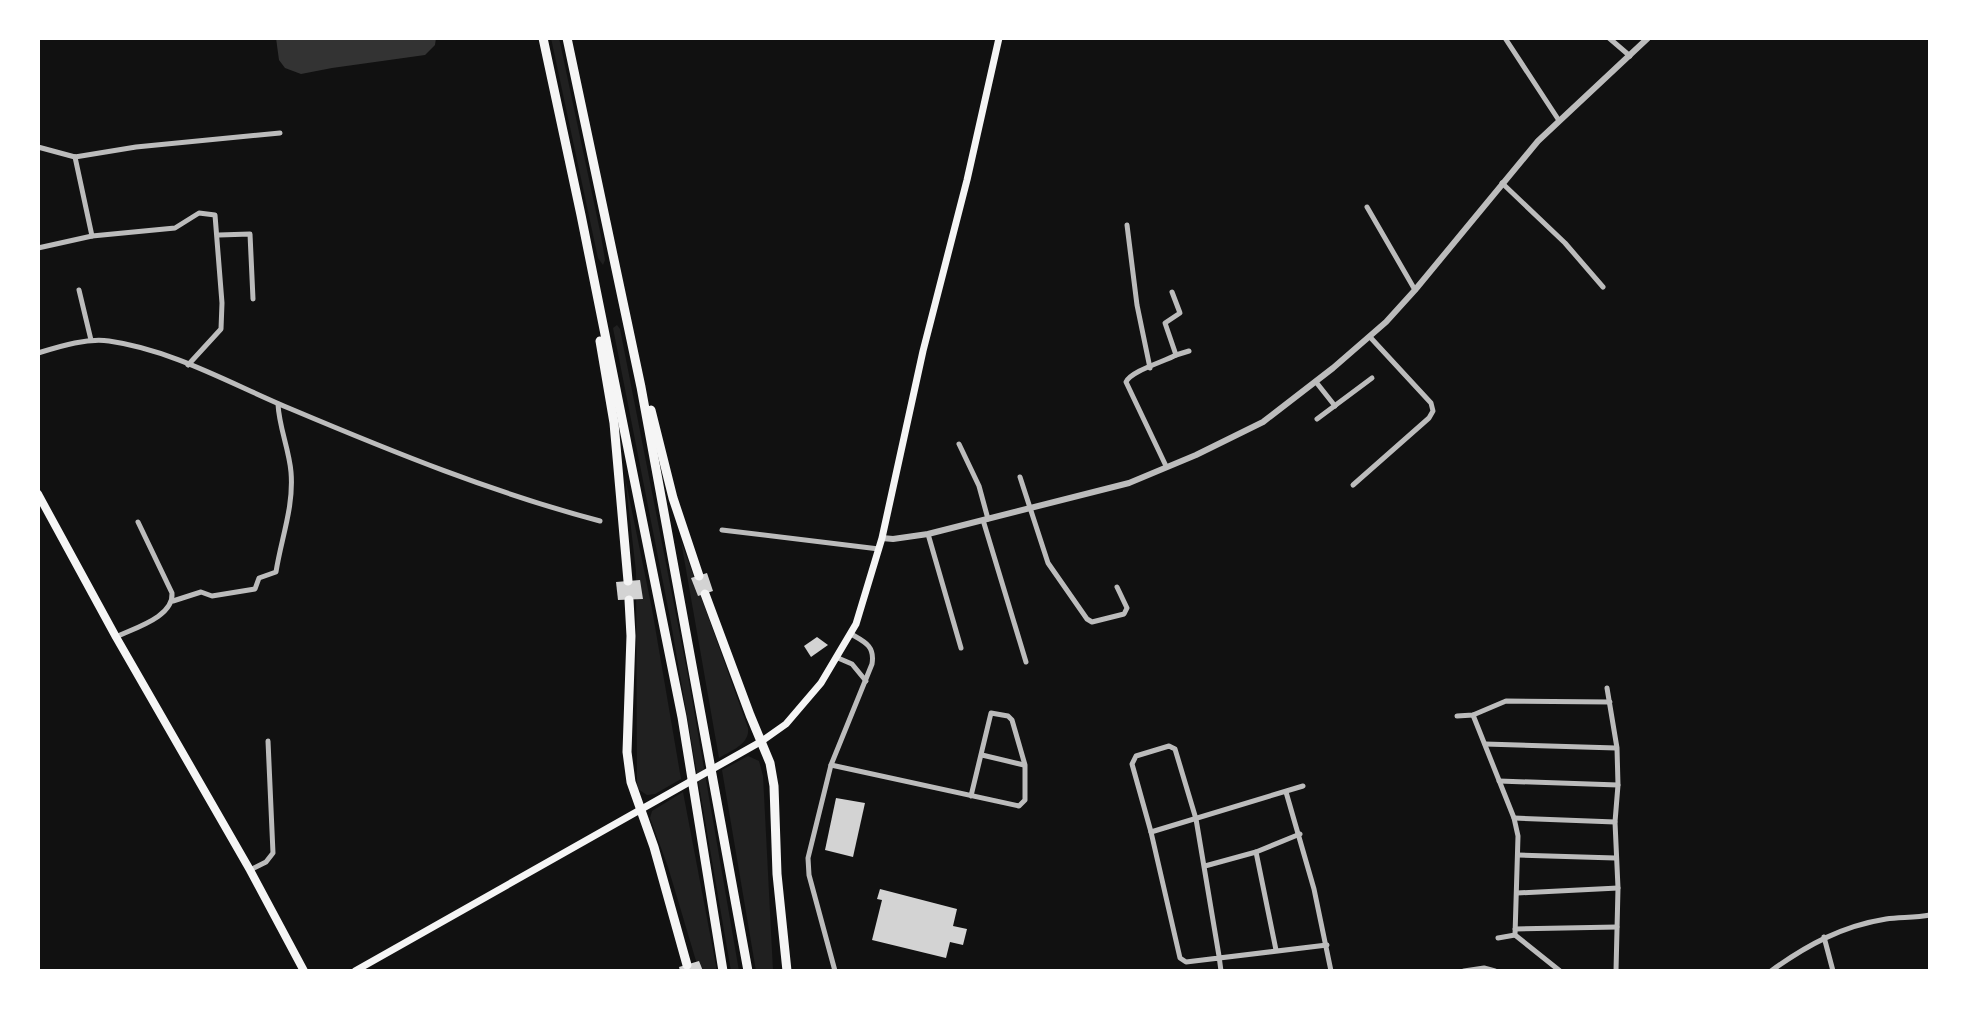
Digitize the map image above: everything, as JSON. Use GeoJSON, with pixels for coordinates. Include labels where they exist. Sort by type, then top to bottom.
{"type":"FeatureCollection","features":[{"type":"Feature","properties":{"kind":"highway"},"geometry":{"type":"LineString","coordinates":[[543,38],[682,717],[723,971]]}},
{"type":"Feature","properties":{"kind":"highway"},"geometry":{"type":"LineString","coordinates":[[567,38],[641,387],[748,971]]}},
{"type":"Feature","properties":{"kind":"highway"},"geometry":{"type":"LineString","coordinates":[[581,215],[581,243],[614,423],[628,581]]}},
{"type":"Feature","properties":{"kind":"highway"},"geometry":{"type":"LineString","coordinates":[[641,387],[650,405],[673,498],[699,576]]}},
{"type":"Feature","properties":{"kind":"highway"},"geometry":{"type":"LineString","coordinates":[[38,494],[304,971]]}},
{"type":"Feature","properties":{"kind":"highway"},"geometry":{"type":"LineString","coordinates":[[705,594],[770,763],[787,971]]}},
{"type":"Feature","properties":{"kind":"highway"},"geometry":{"type":"LineString","coordinates":[[629,600],[627,752],[631,782],[654,847],[687,965]]}},
{"type":"Feature","properties":{"kind":"main road"},"geometry":{"type":"LineString","coordinates":[[355,971],[762,741],[793,716],[821,683],[851,634],[879,549],[923,351],[967,180],[999,38]]}},
{"type":"Feature","properties":{"kind":"street"},"geometry":{"type":"LineString","coordinates":[[1505,38],[1558,119]]}},
{"type":"Feature","properties":{"kind":"street"},"geometry":{"type":"LineString","coordinates":[[1609,38],[1630,57]]}},
{"type":"Feature","properties":{"kind":"street"},"geometry":{"type":"LineString","coordinates":[[882,538],[928,534],[1129,483],[1263,422],[1370,337],[1415,290],[1501,182],[1558,119],[1648,38]]}},
{"type":"Feature","properties":{"kind":"street"},"geometry":{"type":"LineString","coordinates":[[38,147],[75,157],[136,147],[280,133]]}},
{"type":"Feature","properties":{"kind":"street"},"geometry":{"type":"LineString","coordinates":[[75,157],[92,236]]}},
{"type":"Feature","properties":{"kind":"street"},"geometry":{"type":"LineString","coordinates":[[1501,182],[1565,243],[1603,287]]}},
{"type":"Feature","properties":{"kind":"street"},"geometry":{"type":"LineString","coordinates":[[1367,207],[1415,290]]}},
{"type":"Feature","properties":{"kind":"street"},"geometry":{"type":"LineString","coordinates":[[38,248],[92,236],[175,228],[199,213],[215,215],[223,308],[221,329],[188,365]]}},
{"type":"Feature","properties":{"kind":"street"},"geometry":{"type":"LineString","coordinates":[[1127,225],[1137,305],[1150,368]]}},
{"type":"Feature","properties":{"kind":"street"},"geometry":{"type":"LineString","coordinates":[[219,235],[250,234],[253,299]]}},
{"type":"Feature","properties":{"kind":"street"},"geometry":{"type":"LineString","coordinates":[[79,290],[91,340]]}},
{"type":"Feature","properties":{"kind":"street"},"geometry":{"type":"LineString","coordinates":[[1172,292],[1180,313],[1165,323],[1176,355]]}},
{"type":"Feature","properties":{"kind":"street"},"geometry":{"type":"LineString","coordinates":[[1353,485],[1429,418],[1433,411],[1431,403],[1370,337]]}},
{"type":"Feature","properties":{"kind":"street"},"geometry":{"type":"LineString","coordinates":[[38,353],[91,340],[136,346],[464,479],[600,521]]}},
{"type":"Feature","properties":{"kind":"street"},"geometry":{"type":"LineString","coordinates":[[1166,466],[1126,382],[1133,372],[1189,351]]}},
{"type":"Feature","properties":{"kind":"street"},"geometry":{"type":"LineString","coordinates":[[1317,419],[1372,378]]}},
{"type":"Feature","properties":{"kind":"street"},"geometry":{"type":"LineString","coordinates":[[1316,382],[1335,406]]}},
{"type":"Feature","properties":{"kind":"street"},"geometry":{"type":"LineString","coordinates":[[173,601],[201,592],[212,596],[255,589],[259,578],[276,572],[290,513],[291,472],[278,404]]}},
{"type":"Feature","properties":{"kind":"street"},"geometry":{"type":"LineString","coordinates":[[959,444],[979,486],[985,519],[1026,662]]}},
{"type":"Feature","properties":{"kind":"street"},"geometry":{"type":"LineString","coordinates":[[1020,477],[1048,563],[1087,619],[1092,622],[1127,611],[1117,587]]}},
{"type":"Feature","properties":{"kind":"street"},"geometry":{"type":"LineString","coordinates":[[116,637],[168,611],[173,601],[138,522]]}},
{"type":"Feature","properties":{"kind":"street"},"geometry":{"type":"LineString","coordinates":[[722,530],[879,549]]}},
{"type":"Feature","properties":{"kind":"street"},"geometry":{"type":"LineString","coordinates":[[928,534],[961,648]]}},
{"type":"Feature","properties":{"kind":"street"},"geometry":{"type":"LineString","coordinates":[[835,971],[809,875],[808,858],[831,765],[872,664],[873,650],[851,634]]}},
{"type":"Feature","properties":{"kind":"street"},"geometry":{"type":"LineString","coordinates":[[838,658],[852,664],[866,681]]}},
{"type":"Feature","properties":{"kind":"street"},"geometry":{"type":"LineString","coordinates":[[1607,688],[1617,748],[1616,971]]}},
{"type":"Feature","properties":{"kind":"street"},"geometry":{"type":"LineString","coordinates":[[1457,716],[1473,715],[1506,701],[1610,702]]}},
{"type":"Feature","properties":{"kind":"street"},"geometry":{"type":"LineString","coordinates":[[831,765],[971,796],[1019,806],[1025,800],[1025,765],[1012,720],[1008,716],[991,713],[971,796]]}},
{"type":"Feature","properties":{"kind":"street"},"geometry":{"type":"LineString","coordinates":[[1473,715],[1514,818],[1518,836],[1515,932]]}},
{"type":"Feature","properties":{"kind":"street"},"geometry":{"type":"LineString","coordinates":[[250,870],[266,862],[273,853],[268,741]]}},
{"type":"Feature","properties":{"kind":"street"},"geometry":{"type":"LineString","coordinates":[[1485,744],[1617,748]]}},
{"type":"Feature","properties":{"kind":"street"},"geometry":{"type":"LineString","coordinates":[[1221,971],[1219,956],[1205,866],[1196,819],[1175,749],[1169,746],[1136,756],[1132,764],[1180,958],[1186,962],[1219,956],[1327,945]]}},
{"type":"Feature","properties":{"kind":"street"},"geometry":{"type":"LineString","coordinates":[[982,755],[1025,765]]}},
{"type":"Feature","properties":{"kind":"street"},"geometry":{"type":"LineString","coordinates":[[1499,781],[1618,785]]}},
{"type":"Feature","properties":{"kind":"street"},"geometry":{"type":"LineString","coordinates":[[1151,832],[1303,786]]}},
{"type":"Feature","properties":{"kind":"street"},"geometry":{"type":"LineString","coordinates":[[1286,792],[1300,834],[1331,971]]}},
{"type":"Feature","properties":{"kind":"street"},"geometry":{"type":"LineString","coordinates":[[1514,818],[1615,822]]}},
{"type":"Feature","properties":{"kind":"street"},"geometry":{"type":"LineString","coordinates":[[1205,866],[1256,852],[1300,834]]}},
{"type":"Feature","properties":{"kind":"street"},"geometry":{"type":"LineString","coordinates":[[1256,852],[1276,950]]}},
{"type":"Feature","properties":{"kind":"street"},"geometry":{"type":"LineString","coordinates":[[1518,855],[1615,858]]}},
{"type":"Feature","properties":{"kind":"street"},"geometry":{"type":"LineString","coordinates":[[1517,893],[1618,888]]}},
{"type":"Feature","properties":{"kind":"street"},"geometry":{"type":"LineString","coordinates":[[1771,971],[1824,937],[1885,919],[1930,915]]}},
{"type":"Feature","properties":{"kind":"street"},"geometry":{"type":"LineString","coordinates":[[1498,938],[1515,932],[1617,927]]}},
{"type":"Feature","properties":{"kind":"street"},"geometry":{"type":"LineString","coordinates":[[1515,932],[1560,971]]}},
{"type":"Feature","properties":{"kind":"street"},"geometry":{"type":"LineString","coordinates":[[1824,937],[1833,971]]}},
{"type":"Feature","properties":{"kind":"street"},"geometry":{"type":"LineString","coordinates":[[1464,971],[1484,968],[1495,971]]}},
{"type":"Feature","properties":{"kind":"shaded area"},"geometry":{"type":"Polygon","coordinates":[[[276,38],[436,38],[435,45],[425,55],[301,74],[285,68],[279,60],[276,38]]]}},
{"type":"Feature","properties":{"kind":"shaded area"},"geometry":{"type":"Polygon","coordinates":[[[551,38],[559,38],[601,236],[603,265],[598,258],[551,38]]]}},
{"type":"Feature","properties":{"kind":"shaded area"},"geometry":{"type":"Polygon","coordinates":[[[617,325],[688,676],[739,971],[731,971],[671,623],[613,328],[617,325]]]}},
{"type":"Feature","properties":{"kind":"shaded area"},"geometry":{"type":"Polygon","coordinates":[[[625,477],[652,609],[681,779],[655,794],[647,795],[638,789],[637,782],[636,571],[625,477]]]}},
{"type":"Feature","properties":{"kind":"shaded area"},"geometry":{"type":"Polygon","coordinates":[[[681,541],[748,728],[743,742],[719,758],[681,541]]]}},
{"type":"Feature","properties":{"kind":"shaded area"},"geometry":{"type":"Polygon","coordinates":[[[748,756],[759,761],[763,776],[773,971],[756,971],[722,770],[748,756]]]}},
{"type":"Feature","properties":{"kind":"shaded area"},"geometry":{"type":"Polygon","coordinates":[[[683,792],[717,971],[699,971],[650,818],[652,811],[683,792]]]}},
{"type":"Feature","properties":{"kind":"building"},"geometry":{"type":"Polygon","coordinates":[[[707,573],[713,591],[698,596],[691,578],[707,573]]]}},
{"type":"Feature","properties":{"kind":"building"},"geometry":{"type":"Polygon","coordinates":[[[640,580],[643,599],[618,600],[616,582],[640,580]]]}},
{"type":"Feature","properties":{"kind":"building"},"geometry":{"type":"Polygon","coordinates":[[[817,637],[828,645],[811,657],[804,646],[817,637]]]}},
{"type":"Feature","properties":{"kind":"building"},"geometry":{"type":"Polygon","coordinates":[[[836,798],[865,803],[853,857],[825,850],[836,798]]]}},
{"type":"Feature","properties":{"kind":"building"},"geometry":{"type":"Polygon","coordinates":[[[880,889],[957,909],[953,926],[967,929],[963,945],[950,942],[946,958],[872,940],[882,900],[877,899],[880,889]]]}},
{"type":"Feature","properties":{"kind":"building"},"geometry":{"type":"Polygon","coordinates":[[[699,961],[703,971],[680,971],[679,967],[699,961]]]}}]}
